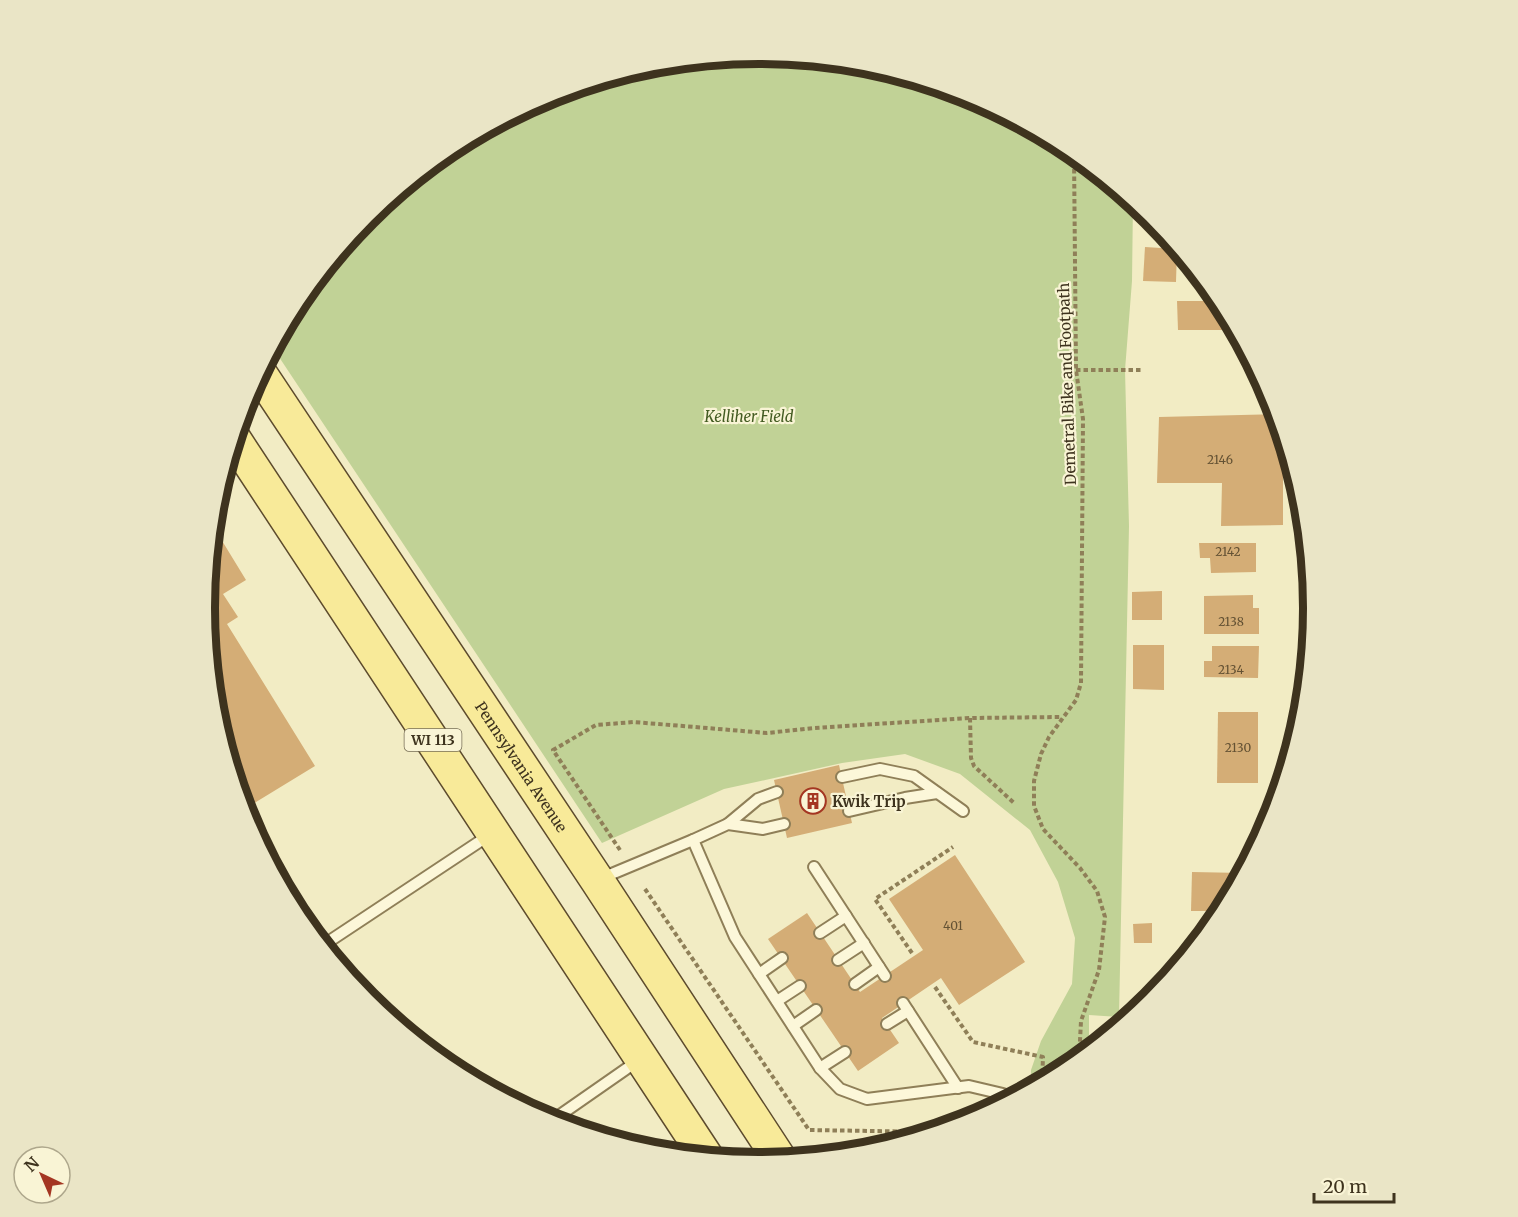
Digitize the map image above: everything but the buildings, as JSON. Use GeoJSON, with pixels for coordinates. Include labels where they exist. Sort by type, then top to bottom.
{"type":"FeatureCollection","features":[{"type":"Feature","properties":{"kind":"main road","name":"Pennsylvania Avenue"},"geometry":{"type":"LineString","coordinates":[[265,380],[775,1152]]}},
{"type":"Feature","properties":{"kind":"main road","name":"WI 113"},"geometry":{"type":"LineString","coordinates":[[240,448],[642,1058],[698,1149]]}},
{"type":"Feature","properties":{"kind":"lane"},"geometry":{"type":"LineString","coordinates":[[842,777],[880,769],[914,777],[963,811]]}},
{"type":"Feature","properties":{"kind":"lane"},"geometry":{"type":"LineString","coordinates":[[597,880],[728,824],[758,799],[777,792]]}},
{"type":"Feature","properties":{"kind":"lane"},"geometry":{"type":"LineString","coordinates":[[849,811],[938,793]]}},
{"type":"Feature","properties":{"kind":"lane"},"geometry":{"type":"LineString","coordinates":[[728,824],[763,829],[784,824]]}},
{"type":"Feature","properties":{"kind":"lane"},"geometry":{"type":"LineString","coordinates":[[328,942],[494,832]]}},
{"type":"Feature","properties":{"kind":"lane"},"geometry":{"type":"LineString","coordinates":[[693,840],[735,937],[820,1068],[840,1089],[867,1099],[969,1086],[1004,1094]]}},
{"type":"Feature","properties":{"kind":"lane"},"geometry":{"type":"LineString","coordinates":[[814,867],[882,972],[855,984]]}},
{"type":"Feature","properties":{"kind":"lane"},"geometry":{"type":"LineString","coordinates":[[820,933],[846,916]]}},
{"type":"Feature","properties":{"kind":"lane"},"geometry":{"type":"LineString","coordinates":[[838,960],[864,943]]}},
{"type":"Feature","properties":{"kind":"lane"},"geometry":{"type":"LineString","coordinates":[[759,974],[782,958]]}},
{"type":"Feature","properties":{"kind":"lane"},"geometry":{"type":"LineString","coordinates":[[777,1001],[800,986]]}},
{"type":"Feature","properties":{"kind":"lane"},"geometry":{"type":"LineString","coordinates":[[887,1024],[905,1007],[958,1088]]}},
{"type":"Feature","properties":{"kind":"lane"},"geometry":{"type":"LineString","coordinates":[[793,1026],[816,1010]]}},
{"type":"Feature","properties":{"kind":"lane"},"geometry":{"type":"LineString","coordinates":[[820,1068],[844,1052]]}},
{"type":"Feature","properties":{"kind":"lane"},"geometry":{"type":"LineString","coordinates":[[560,1115],[642,1058]]}},
{"type":"Feature","properties":{"kind":"path","name":"Demetral Bike and Footpath"},"geometry":{"type":"LineString","coordinates":[[1074,165],[1076,370],[1083,419],[1081,683],[1076,700],[1062,717],[1041,754],[1034,781],[1034,806],[1043,830],[1080,868],[1097,891],[1105,917],[1099,970],[1081,1021],[1080,1048]]}},
{"type":"Feature","properties":{"kind":"path"},"geometry":{"type":"LineString","coordinates":[[1076,370],[1141,370]]}},
{"type":"Feature","properties":{"kind":"path"},"geometry":{"type":"LineString","coordinates":[[620,849],[554,750],[596,725],[634,722],[767,733],[969,718],[1062,717]]}},
{"type":"Feature","properties":{"kind":"path"},"geometry":{"type":"LineString","coordinates":[[969,718],[971,758],[974,766],[1014,803]]}},
{"type":"Feature","properties":{"kind":"path"},"geometry":{"type":"LineString","coordinates":[[912,953],[875,899],[953,847]]}},
{"type":"Feature","properties":{"kind":"path"},"geometry":{"type":"LineString","coordinates":[[645,889],[810,1130],[908,1132]]}},
{"type":"Feature","properties":{"kind":"path"},"geometry":{"type":"LineString","coordinates":[[935,987],[973,1042],[1043,1057],[1042,1073]]}},
{"type":"Feature","properties":{"kind":"green space","name":"Kelliher Field"},"geometry":{"type":"Polygon","coordinates":[[[759,64],[830,69],[865,75],[934,93],[967,106],[1031,137],[1061,156],[1118,199],[1133,213],[1132,281],[1125,370],[1129,526],[1119,1017],[1089,1015],[1089,1041],[1031,1080],[1031,1070],[1041,1041],[1072,984],[1075,938],[1058,882],[1030,830],[960,774],[905,754],[842,763],[724,789],[602,843],[278,355],[307,306],[327,277],[374,224],[400,199],[457,156],[487,137],[551,106],[584,93],[653,75],[688,69],[759,64]]]}},
{"type":"Feature","properties":{"kind":"place","name":"Kwik Trip"},"geometry":{"type":"Point","coordinates":[813,801]}}]}
